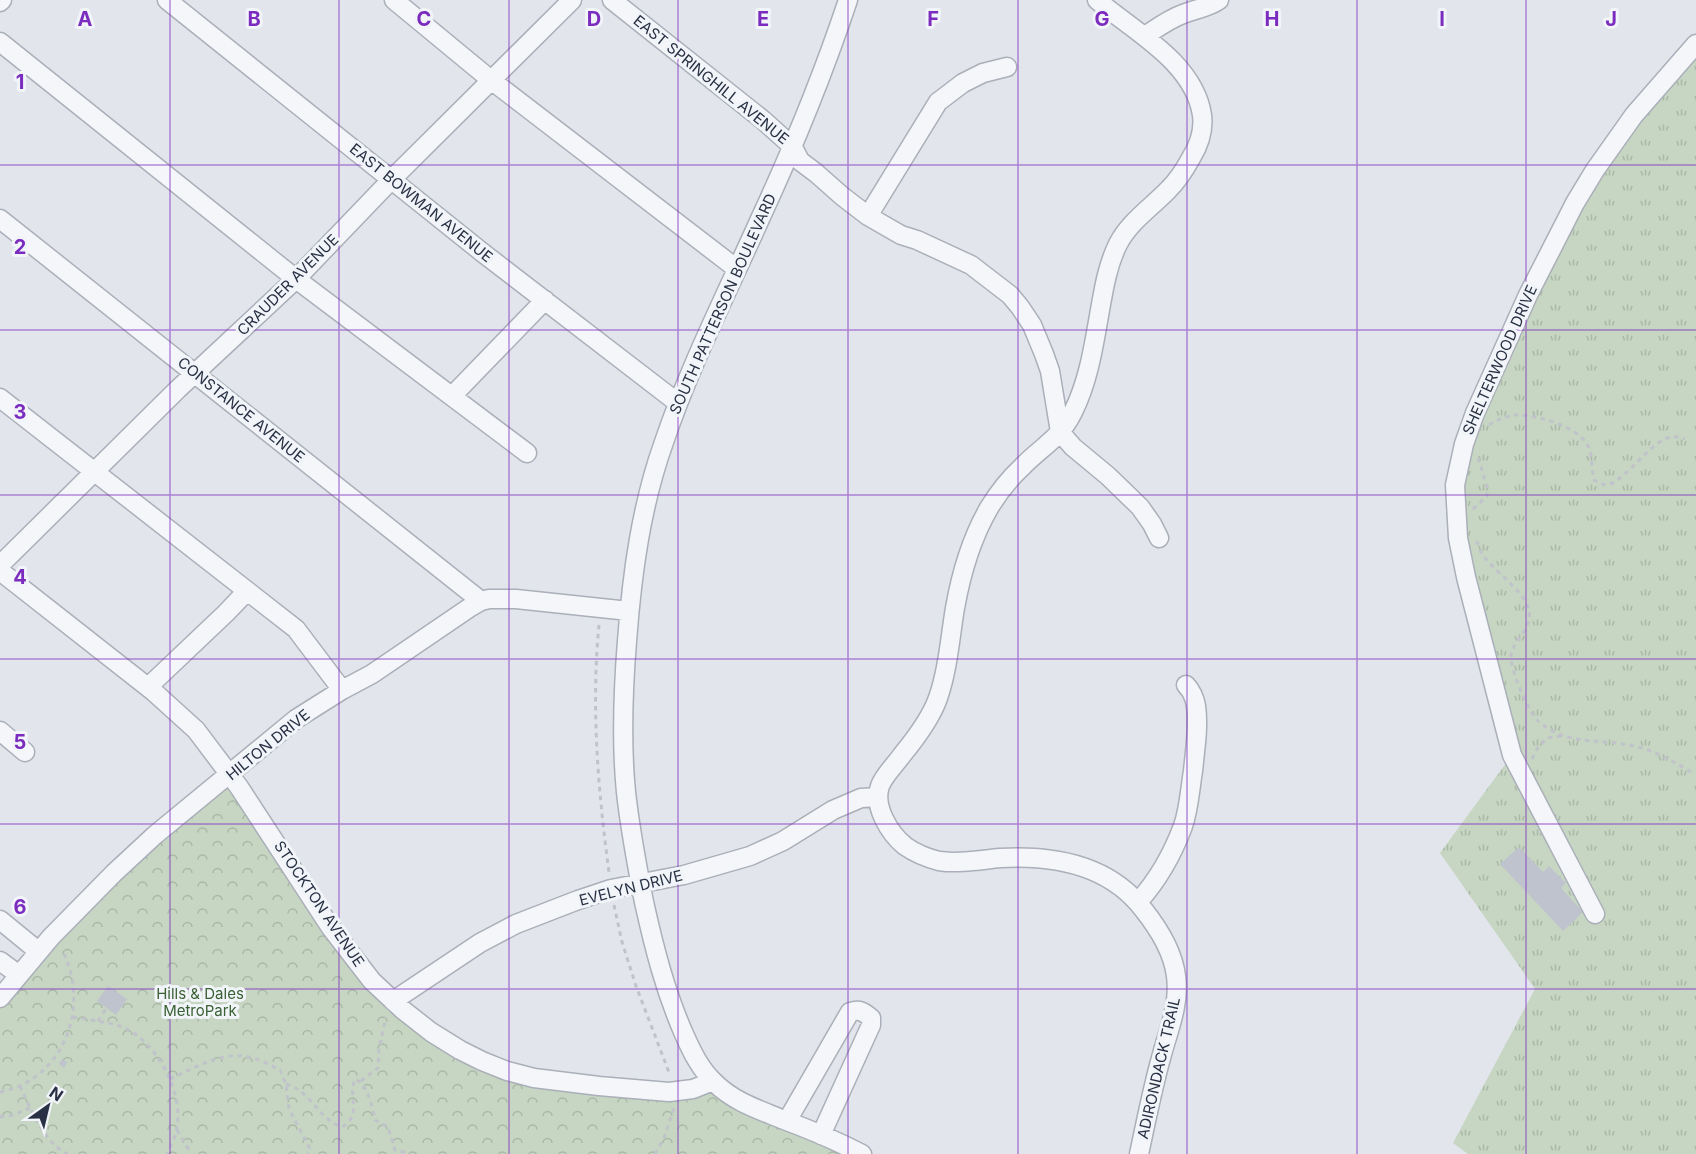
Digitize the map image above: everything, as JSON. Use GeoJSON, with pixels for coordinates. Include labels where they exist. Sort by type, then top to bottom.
{"type":"FeatureCollection","features":[{"type":"Feature","properties":{"kind":"street","name":"EAST BOWMAN AVENUE"},"geometry":{"type":"LineString","coordinates":[[167,0],[678,403]]}},
{"type":"Feature","properties":{"kind":"street"},"geometry":{"type":"LineString","coordinates":[[394,0],[491,80],[737,269]]}},
{"type":"Feature","properties":{"kind":"street","name":"CRAUDER AVENUE"},"geometry":{"type":"LineString","coordinates":[[0,565],[178,389],[297,279],[392,179],[572,0]]}},
{"type":"Feature","properties":{"kind":"street","name":"EAST SPRINGHILL AVENUE"},"geometry":{"type":"LineString","coordinates":[[612,0],[793,147],[800,161],[868,216],[901,235],[971,265],[1010,295],[1032,325],[1044,354],[1050,371],[1060,432]]}},
{"type":"Feature","properties":{"kind":"street","name":"SOUTH PATTERSON BOULEVARD"},"geometry":{"type":"LineString","coordinates":[[848,0],[793,147],[698,353],[662,445],[650,486],[636,551],[624,673],[623,739],[626,792],[640,883],[654,948],[672,1006],[696,1059],[713,1082],[726,1093],[754,1108],[821,1134],[862,1154]]}},
{"type":"Feature","properties":{"kind":"street"},"geometry":{"type":"LineString","coordinates":[[878,797],[882,781],[918,733],[937,701],[968,553],[981,524],[1004,486],[1060,432],[1074,409],[1092,356],[1104,284],[1117,246],[1136,219],[1172,187],[1197,148],[1202,132],[1202,116],[1198,100],[1191,85],[1181,72],[1145,36],[1097,0]]}},
{"type":"Feature","properties":{"kind":"street"},"geometry":{"type":"LineString","coordinates":[[1145,36],[1168,20],[1219,0]]}},
{"type":"Feature","properties":{"kind":"street"},"geometry":{"type":"LineString","coordinates":[[0,42],[297,279],[527,453]]}},
{"type":"Feature","properties":{"kind":"street","name":"SHELTERWOOD DRIVE"},"geometry":{"type":"LineString","coordinates":[[1595,915],[1512,755],[1460,548],[1455,485],[1464,444],[1475,413],[1506,341],[1575,203],[1634,115],[1696,44]]}},
{"type":"Feature","properties":{"kind":"street"},"geometry":{"type":"LineString","coordinates":[[868,216],[938,102],[963,83],[1007,67]]}},
{"type":"Feature","properties":{"kind":"street","name":"CONSTANCE AVENUE"},"geometry":{"type":"LineString","coordinates":[[0,219],[481,601]]}},
{"type":"Feature","properties":{"kind":"street"},"geometry":{"type":"LineString","coordinates":[[452,396],[545,300]]}},
{"type":"Feature","properties":{"kind":"street"},"geometry":{"type":"LineString","coordinates":[[0,398],[296,628],[342,690]]}},
{"type":"Feature","properties":{"kind":"street"},"geometry":{"type":"LineString","coordinates":[[1060,432],[1073,447],[1140,507],[1159,538]]}},
{"type":"Feature","properties":{"kind":"street","name":"STOCKTON AVENUE"},"geometry":{"type":"LineString","coordinates":[[0,571],[167,702],[195,730],[230,775],[331,928],[372,981],[391,1000],[431,1032],[482,1061],[534,1078],[669,1092],[693,1089],[713,1082]]}},
{"type":"Feature","properties":{"kind":"street"},"geometry":{"type":"LineString","coordinates":[[148,687],[247,591]]}},
{"type":"Feature","properties":{"kind":"street","name":"HILTON DRIVE"},"geometry":{"type":"LineString","coordinates":[[0,998],[45,944],[114,873],[296,719],[372,674],[481,601],[516,599],[629,611]]}},
{"type":"Feature","properties":{"kind":"street"},"geometry":{"type":"LineString","coordinates":[[1138,902],[1160,873],[1186,816],[1196,740],[1196,704],[1190,688],[1186,685]]}},
{"type":"Feature","properties":{"kind":"street"},"geometry":{"type":"LineString","coordinates":[[0,731],[25,752]]}},
{"type":"Feature","properties":{"kind":"street","name":"EVELYN DRIVE"},"geometry":{"type":"LineString","coordinates":[[391,1000],[471,949],[516,924],[611,890],[705,870],[750,856],[783,841],[833,810],[861,798],[878,797]]}},
{"type":"Feature","properties":{"kind":"street","name":"ADIRONDACK TRAIL"},"geometry":{"type":"LineString","coordinates":[[878,797],[879,808],[899,840],[924,856],[941,861],[961,862],[1029,858],[1054,859],[1073,863],[1118,884],[1138,902],[1156,925],[1164,938],[1173,963],[1177,991],[1173,1018],[1149,1105],[1139,1154]]}},
{"type":"Feature","properties":{"kind":"street"},"geometry":{"type":"LineString","coordinates":[[0,920],[45,944]]}},
{"type":"Feature","properties":{"kind":"street"},"geometry":{"type":"LineString","coordinates":[[0,961],[19,975]]}},
{"type":"Feature","properties":{"kind":"street"},"geometry":{"type":"LineString","coordinates":[[787,1120],[850,1012],[857,1010],[864,1012],[871,1018],[871,1024],[821,1134]]}},
{"type":"Feature","properties":{"kind":"path"},"geometry":{"type":"LineString","coordinates":[[1487,426],[1501,418],[1515,415],[1565,426],[1586,441],[1591,452],[1594,480],[1607,485],[1618,479],[1661,441],[1672,436],[1685,439]]}},
{"type":"Feature","properties":{"kind":"path"},"geometry":{"type":"LineString","coordinates":[[1471,513],[1486,496],[1487,487],[1476,453]]}},
{"type":"Feature","properties":{"kind":"path"},"geometry":{"type":"LineString","coordinates":[[1476,540],[1482,554],[1522,597],[1529,609],[1525,632],[1511,656],[1527,705],[1538,721],[1562,736],[1582,741],[1639,747],[1657,753],[1691,772]]}},
{"type":"Feature","properties":{"kind":"path"},"geometry":{"type":"LineString","coordinates":[[1523,777],[1537,749],[1546,738],[1562,736]]}},
{"type":"Feature","properties":{"kind":"path"},"geometry":{"type":"LineString","coordinates":[[0,1092],[20,1086],[50,1066],[67,1033],[72,1017],[73,980],[67,960],[59,944],[45,944]]}},
{"type":"Feature","properties":{"kind":"path"},"geometry":{"type":"LineString","coordinates":[[361,1081],[378,1068],[391,1000]]}},
{"type":"Feature","properties":{"kind":"path"},"geometry":{"type":"LineString","coordinates":[[98,1021],[107,1007]]}},
{"type":"Feature","properties":{"kind":"path"},"geometry":{"type":"LineString","coordinates":[[72,1017],[127,1029],[151,1048],[170,1079],[178,1110],[177,1130],[167,1154]]}},
{"type":"Feature","properties":{"kind":"path"},"geometry":{"type":"LineString","coordinates":[[170,1079],[218,1057],[238,1056],[257,1059],[280,1070],[286,1084],[289,1109],[310,1149],[308,1154]]}},
{"type":"Feature","properties":{"kind":"path"},"geometry":{"type":"LineString","coordinates":[[286,1084],[296,1087],[331,1124],[342,1127],[349,1123],[354,1111],[352,1084],[355,1079],[361,1081],[375,1120],[388,1126],[395,1150],[411,1154]]}},
{"type":"Feature","properties":{"kind":"path"},"geometry":{"type":"LineString","coordinates":[[20,1086],[49,1140],[60,1151],[68,1154]]}},
{"type":"Feature","properties":{"kind":"path"},"geometry":{"type":"LineString","coordinates":[[655,1154],[664,1138],[673,1112],[676,1091]]}},
{"type":"Feature","properties":{"kind":"path"},"geometry":{"type":"LineString","coordinates":[[0,1117],[13,1115],[30,1108]]}},
{"type":"Feature","properties":{"kind":"path"},"geometry":{"type":"LineString","coordinates":[[177,1130],[190,1152]]}},
{"type":"Feature","properties":{"kind":"green space"},"geometry":{"type":"Polygon","coordinates":[[[1696,44],[1696,1154],[1468,1154],[1453,1143],[1535,989],[1440,853],[1512,755],[1466,577],[1458,467],[1575,203],[1696,44]]]}},
{"type":"Feature","properties":{"kind":"green space","name":"Hills & Dales MetroPark"},"geometry":{"type":"Polygon","coordinates":[[[230,775],[372,981],[460,1050],[599,1086],[713,1081],[862,1154],[0,1154],[0,998],[38,951],[230,775]]]}},
{"type":"Feature","properties":{"kind":"building"},"geometry":{"type":"Polygon","coordinates":[[[1519,847],[1543,872],[1549,866],[1566,883],[1561,888],[1583,912],[1563,931],[1500,864],[1519,847]]]}},
{"type":"Feature","properties":{"kind":"building"},"geometry":{"type":"Polygon","coordinates":[[[108,986],[127,999],[116,1015],[97,1001],[108,986]]]}},
{"type":"Feature","properties":{"kind":"building"},"geometry":{"type":"Polygon","coordinates":[[[62,1059],[67,1062],[64,1068],[59,1064],[62,1059]]]}}]}
